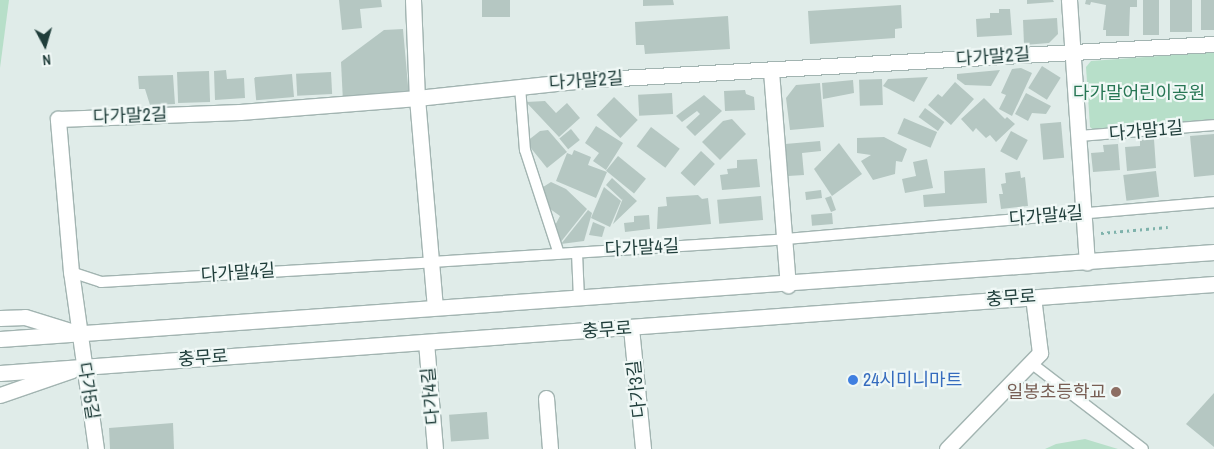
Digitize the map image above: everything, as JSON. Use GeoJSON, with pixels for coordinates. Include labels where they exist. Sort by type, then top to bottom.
{"type":"FeatureCollection","features":[{"type":"Feature","properties":{"kind":"street"},"geometry":{"type":"LineString","coordinates":[[413,0],[417,98],[433,262],[435,306]]}},
{"type":"Feature","properties":{"kind":"street"},"geometry":{"type":"LineString","coordinates":[[1069,0],[1087,262]]}},
{"type":"Feature","properties":{"kind":"street","name":"다가말2길"},"geometry":{"type":"LineString","coordinates":[[79,334],[71,272],[58,119],[240,112],[417,98],[585,80],[771,71],[1214,44]]}},
{"type":"Feature","properties":{"kind":"street"},"geometry":{"type":"LineString","coordinates":[[771,71],[788,284]]}},
{"type":"Feature","properties":{"kind":"street","name":"충무로"},"geometry":{"type":"LineString","coordinates":[[0,339],[435,306],[788,284],[1214,252]]}},
{"type":"Feature","properties":{"kind":"street","name":"충무로"},"geometry":{"type":"LineString","coordinates":[[0,373],[1214,284]]}},
{"type":"Feature","properties":{"kind":"street"},"geometry":{"type":"LineString","coordinates":[[947,449],[1040,353],[1033,297]]}},
{"type":"Feature","properties":{"kind":"street"},"geometry":{"type":"LineString","coordinates":[[0,318],[25,317],[79,334]]}},
{"type":"Feature","properties":{"kind":"street","name":"다가3길"},"geometry":{"type":"LineString","coordinates":[[630,328],[643,449]]}},
{"type":"Feature","properties":{"kind":"street","name":"다가5길"},"geometry":{"type":"LineString","coordinates":[[79,334],[96,449]]}},
{"type":"Feature","properties":{"kind":"street","name":"다가4길"},"geometry":{"type":"LineString","coordinates":[[426,342],[435,449]]}},
{"type":"Feature","properties":{"kind":"street"},"geometry":{"type":"LineString","coordinates":[[0,395],[84,366]]}},
{"type":"Feature","properties":{"kind":"street"},"geometry":{"type":"LineString","coordinates":[[546,398],[550,449]]}},
{"type":"Feature","properties":{"kind":"lane"},"geometry":{"type":"LineString","coordinates":[[520,87],[525,150],[558,254]]}},
{"type":"Feature","properties":{"kind":"lane","name":"다가말1길"},"geometry":{"type":"LineString","coordinates":[[1078,136],[1214,125]]}},
{"type":"Feature","properties":{"kind":"lane","name":"다가말4길"},"geometry":{"type":"LineString","coordinates":[[71,272],[101,282],[433,262],[785,239],[1214,202]]}},
{"type":"Feature","properties":{"kind":"lane"},"geometry":{"type":"LineString","coordinates":[[577,252],[579,298]]}},
{"type":"Feature","properties":{"kind":"lane"},"geometry":{"type":"LineString","coordinates":[[1030,363],[1143,449]]}},
{"type":"Feature","properties":{"kind":"path"},"geometry":{"type":"LineString","coordinates":[[1085,234],[1168,228]]}},
{"type":"Feature","properties":{"kind":"green space"},"geometry":{"type":"Polygon","coordinates":[[[0,0],[9,0],[0,68],[0,0]]]}},
{"type":"Feature","properties":{"kind":"green space","name":"다가말어린이공원"},"geometry":{"type":"Polygon","coordinates":[[[1214,52],[1214,123],[1096,132],[1090,127],[1086,67],[1091,61],[1214,52]]]}},
{"type":"Feature","properties":{"kind":"green space"},"geometry":{"type":"Polygon","coordinates":[[[1085,439],[1118,449],[1045,449],[1056,444],[1085,439]]]}},
{"type":"Feature","properties":{"kind":"building"},"geometry":{"type":"Polygon","coordinates":[[[339,0],[381,0],[382,7],[360,9],[362,28],[342,30],[339,0]]]}},
{"type":"Feature","properties":{"kind":"building"},"geometry":{"type":"Polygon","coordinates":[[[482,0],[510,0],[510,17],[482,17],[482,0]]]}},
{"type":"Feature","properties":{"kind":"building"},"geometry":{"type":"Polygon","coordinates":[[[643,0],[673,0],[674,5],[643,6],[643,0]]]}},
{"type":"Feature","properties":{"kind":"building"},"geometry":{"type":"Polygon","coordinates":[[[1027,0],[1053,0],[1054,2],[1027,4],[1027,0]]]}},
{"type":"Feature","properties":{"kind":"building"},"geometry":{"type":"Polygon","coordinates":[[[1086,0],[1137,0],[1137,7],[1130,7],[1129,36],[1106,36],[1106,30],[1103,30],[1106,5],[1091,2],[1090,5],[1085,4],[1086,0]]]}},
{"type":"Feature","properties":{"kind":"building"},"geometry":{"type":"Polygon","coordinates":[[[1143,0],[1159,0],[1159,35],[1143,35],[1143,0]]]}},
{"type":"Feature","properties":{"kind":"building"},"geometry":{"type":"Polygon","coordinates":[[[1170,0],[1192,0],[1192,32],[1170,32],[1170,0]]]}},
{"type":"Feature","properties":{"kind":"building"},"geometry":{"type":"Polygon","coordinates":[[[1201,0],[1214,0],[1214,30],[1201,30],[1201,0]]]}},
{"type":"Feature","properties":{"kind":"building"},"geometry":{"type":"Polygon","coordinates":[[[901,5],[902,28],[895,29],[895,38],[810,44],[808,11],[901,5]]]}},
{"type":"Feature","properties":{"kind":"building"},"geometry":{"type":"Polygon","coordinates":[[[999,9],[1010,9],[1012,35],[977,37],[976,19],[990,18],[990,13],[999,13],[999,9]]]}},
{"type":"Feature","properties":{"kind":"building"},"geometry":{"type":"Polygon","coordinates":[[[728,16],[730,49],[645,54],[644,45],[636,45],[635,22],[728,16]]]}},
{"type":"Feature","properties":{"kind":"building"},"geometry":{"type":"Polygon","coordinates":[[[1057,18],[1058,34],[1049,43],[1024,45],[1023,20],[1057,18]]]}},
{"type":"Feature","properties":{"kind":"building"},"geometry":{"type":"Polygon","coordinates":[[[403,29],[409,97],[343,102],[341,62],[384,30],[403,29]]]}},
{"type":"Feature","properties":{"kind":"building"},"geometry":{"type":"Polygon","coordinates":[[[1042,66],[1061,78],[1047,100],[1028,88],[1042,66]]]}},
{"type":"Feature","properties":{"kind":"building"},"geometry":{"type":"Polygon","coordinates":[[[1021,68],[1032,73],[1012,116],[999,109],[1006,95],[1001,93],[1012,69],[1021,68]]]}},
{"type":"Feature","properties":{"kind":"building"},"geometry":{"type":"Polygon","coordinates":[[[226,70],[227,79],[244,78],[245,98],[215,100],[214,71],[226,70]]]}},
{"type":"Feature","properties":{"kind":"building"},"geometry":{"type":"Polygon","coordinates":[[[1000,70],[991,86],[965,85],[957,79],[957,74],[1000,70]]]}},
{"type":"Feature","properties":{"kind":"building"},"geometry":{"type":"Polygon","coordinates":[[[209,71],[210,102],[178,103],[177,72],[209,71]]]}},
{"type":"Feature","properties":{"kind":"building"},"geometry":{"type":"Polygon","coordinates":[[[331,72],[332,94],[297,96],[296,74],[331,72]]]}},
{"type":"Feature","properties":{"kind":"building"},"geometry":{"type":"Polygon","coordinates":[[[292,74],[294,97],[256,100],[254,77],[292,74]]]}},
{"type":"Feature","properties":{"kind":"building"},"geometry":{"type":"Polygon","coordinates":[[[173,75],[175,104],[150,105],[145,89],[139,89],[138,76],[173,75]]]}},
{"type":"Feature","properties":{"kind":"building"},"geometry":{"type":"Polygon","coordinates":[[[928,77],[914,102],[883,86],[888,79],[928,77]]]}},
{"type":"Feature","properties":{"kind":"building"},"geometry":{"type":"Polygon","coordinates":[[[882,79],[883,105],[860,106],[859,80],[882,79]]]}},
{"type":"Feature","properties":{"kind":"building"},"geometry":{"type":"Polygon","coordinates":[[[853,80],[854,93],[823,99],[822,83],[853,80]]]}},
{"type":"Feature","properties":{"kind":"building"},"geometry":{"type":"Polygon","coordinates":[[[955,82],[974,99],[951,125],[928,105],[938,94],[942,97],[955,82]]]}},
{"type":"Feature","properties":{"kind":"building"},"geometry":{"type":"Polygon","coordinates":[[[820,83],[824,127],[790,130],[786,98],[796,85],[820,83]]]}},
{"type":"Feature","properties":{"kind":"building"},"geometry":{"type":"Polygon","coordinates":[[[745,90],[746,94],[754,97],[755,110],[725,111],[724,91],[745,90]]]}},
{"type":"Feature","properties":{"kind":"building"},"geometry":{"type":"Polygon","coordinates":[[[672,93],[673,114],[639,116],[638,95],[672,93]]]}},
{"type":"Feature","properties":{"kind":"building"},"geometry":{"type":"Polygon","coordinates":[[[1026,93],[1051,106],[1046,114],[1032,113],[1028,121],[1015,114],[1026,93]]]}},
{"type":"Feature","properties":{"kind":"building"},"geometry":{"type":"Polygon","coordinates":[[[704,95],[722,111],[695,136],[686,127],[700,114],[697,111],[682,122],[676,116],[704,95]]]}},
{"type":"Feature","properties":{"kind":"building"},"geometry":{"type":"Polygon","coordinates":[[[614,97],[638,120],[620,138],[597,115],[614,97]]]}},
{"type":"Feature","properties":{"kind":"building"},"geometry":{"type":"Polygon","coordinates":[[[984,98],[1005,119],[1007,117],[1015,124],[996,142],[990,135],[986,138],[976,128],[973,132],[961,119],[984,98]]]}},
{"type":"Feature","properties":{"kind":"building"},"geometry":{"type":"Polygon","coordinates":[[[545,101],[556,113],[567,103],[580,118],[559,137],[526,102],[545,101]]]}},
{"type":"Feature","properties":{"kind":"building"},"geometry":{"type":"Polygon","coordinates":[[[925,108],[944,122],[938,131],[919,117],[925,108]]]}},
{"type":"Feature","properties":{"kind":"building"},"geometry":{"type":"Polygon","coordinates":[[[904,118],[937,132],[930,148],[897,134],[904,118]]]}},
{"type":"Feature","properties":{"kind":"building"},"geometry":{"type":"Polygon","coordinates":[[[732,119],[746,134],[720,160],[702,142],[723,121],[732,119]]]}},
{"type":"Feature","properties":{"kind":"building"},"geometry":{"type":"Polygon","coordinates":[[[1061,122],[1064,158],[1043,160],[1040,124],[1061,122]]]}},
{"type":"Feature","properties":{"kind":"building"},"geometry":{"type":"Polygon","coordinates":[[[596,126],[623,143],[606,170],[593,161],[599,153],[585,143],[596,126]]]}},
{"type":"Feature","properties":{"kind":"building"},"geometry":{"type":"Polygon","coordinates":[[[651,127],[680,149],[665,168],[637,146],[651,127]]]}},
{"type":"Feature","properties":{"kind":"building"},"geometry":{"type":"Polygon","coordinates":[[[571,129],[580,140],[568,149],[559,138],[571,129]]]}},
{"type":"Feature","properties":{"kind":"building"},"geometry":{"type":"Polygon","coordinates":[[[548,130],[567,152],[547,168],[526,142],[540,131],[548,130]]]}},
{"type":"Feature","properties":{"kind":"building"},"geometry":{"type":"Polygon","coordinates":[[[1011,131],[1028,140],[1017,160],[1000,151],[1011,131]]]}},
{"type":"Feature","properties":{"kind":"building"},"geometry":{"type":"Polygon","coordinates":[[[1214,134],[1214,175],[1194,177],[1190,136],[1214,134]]]}},
{"type":"Feature","properties":{"kind":"building"},"geometry":{"type":"Polygon","coordinates":[[[884,137],[907,149],[902,162],[896,161],[895,174],[873,180],[861,161],[871,155],[857,153],[857,138],[884,137]]]}},
{"type":"Feature","properties":{"kind":"building"},"geometry":{"type":"Polygon","coordinates":[[[1154,139],[1156,168],[1127,171],[1125,147],[1140,146],[1140,140],[1154,139]]]}},
{"type":"Feature","properties":{"kind":"building"},"geometry":{"type":"Polygon","coordinates":[[[820,141],[821,151],[802,153],[804,175],[788,176],[785,144],[820,141]]]}},
{"type":"Feature","properties":{"kind":"building"},"geometry":{"type":"Polygon","coordinates":[[[839,143],[862,174],[832,196],[814,169],[839,143]]]}},
{"type":"Feature","properties":{"kind":"building"},"geometry":{"type":"Polygon","coordinates":[[[1118,144],[1120,170],[1093,172],[1091,153],[1104,152],[1103,145],[1118,144]]]}},
{"type":"Feature","properties":{"kind":"building"},"geometry":{"type":"Polygon","coordinates":[[[574,150],[591,157],[588,165],[607,172],[596,198],[556,181],[567,153],[572,155],[574,150]]]}},
{"type":"Feature","properties":{"kind":"building"},"geometry":{"type":"Polygon","coordinates":[[[701,151],[715,164],[694,186],[681,173],[701,151]]]}},
{"type":"Feature","properties":{"kind":"building"},"geometry":{"type":"Polygon","coordinates":[[[618,156],[646,179],[634,193],[606,171],[618,156]]]}},
{"type":"Feature","properties":{"kind":"building"},"geometry":{"type":"Polygon","coordinates":[[[757,159],[760,187],[722,190],[720,175],[728,174],[727,169],[737,168],[737,160],[757,159]]]}},
{"type":"Feature","properties":{"kind":"building"},"geometry":{"type":"Polygon","coordinates":[[[927,159],[933,188],[905,193],[902,179],[916,176],[913,162],[927,159]]]}},
{"type":"Feature","properties":{"kind":"building"},"geometry":{"type":"Polygon","coordinates":[[[985,168],[987,203],[924,207],[923,195],[945,193],[944,171],[985,168]]]}},
{"type":"Feature","properties":{"kind":"building"},"geometry":{"type":"Polygon","coordinates":[[[1020,171],[1021,178],[1025,177],[1028,206],[1001,209],[999,194],[1003,194],[1001,184],[1006,183],[1005,173],[1020,171]]]}},
{"type":"Feature","properties":{"kind":"building"},"geometry":{"type":"Polygon","coordinates":[[[1156,171],[1159,197],[1126,201],[1123,175],[1156,171]]]}},
{"type":"Feature","properties":{"kind":"building"},"geometry":{"type":"Polygon","coordinates":[[[612,178],[637,201],[613,224],[623,198],[622,200],[606,185],[612,178]]]}},
{"type":"Feature","properties":{"kind":"building"},"geometry":{"type":"Polygon","coordinates":[[[551,182],[566,189],[587,209],[560,243],[552,231],[560,216],[546,206],[540,189],[551,182]]]}},
{"type":"Feature","properties":{"kind":"building"},"geometry":{"type":"Polygon","coordinates":[[[604,187],[621,201],[610,227],[591,218],[604,187]]]}},
{"type":"Feature","properties":{"kind":"building"},"geometry":{"type":"Polygon","coordinates":[[[821,190],[822,198],[806,200],[805,192],[821,190]]]}},
{"type":"Feature","properties":{"kind":"building"},"geometry":{"type":"Polygon","coordinates":[[[698,195],[702,199],[708,198],[711,224],[657,229],[658,207],[667,206],[666,197],[698,195]]]}},
{"type":"Feature","properties":{"kind":"building"},"geometry":{"type":"Polygon","coordinates":[[[761,196],[763,220],[719,224],[717,200],[761,196]]]}},
{"type":"Feature","properties":{"kind":"building"},"geometry":{"type":"Polygon","coordinates":[[[831,196],[836,210],[831,212],[825,198],[831,196]]]}},
{"type":"Feature","properties":{"kind":"building"},"geometry":{"type":"Polygon","coordinates":[[[588,210],[592,213],[584,241],[561,244],[588,210]]]}},
{"type":"Feature","properties":{"kind":"building"},"geometry":{"type":"Polygon","coordinates":[[[832,213],[833,224],[812,226],[811,215],[832,213]]]}},
{"type":"Feature","properties":{"kind":"building"},"geometry":{"type":"Polygon","coordinates":[[[649,215],[650,229],[625,232],[624,223],[634,222],[634,216],[649,215]]]}},
{"type":"Feature","properties":{"kind":"building"},"geometry":{"type":"Polygon","coordinates":[[[593,222],[605,227],[602,237],[589,235],[593,222]]]}},
{"type":"Feature","properties":{"kind":"building"},"geometry":{"type":"Polygon","coordinates":[[[1214,393],[1214,447],[1186,424],[1214,393]]]}},
{"type":"Feature","properties":{"kind":"building"},"geometry":{"type":"Polygon","coordinates":[[[487,412],[489,439],[451,442],[449,415],[487,412]]]}},
{"type":"Feature","properties":{"kind":"building"},"geometry":{"type":"Polygon","coordinates":[[[173,423],[174,449],[110,449],[109,428],[173,423]]]}},
{"type":"Feature","properties":{"kind":"place","name":"24시미니마트"},"geometry":{"type":"Point","coordinates":[853,380]}},
{"type":"Feature","properties":{"kind":"place","name":"일봉초등학교"},"geometry":{"type":"Point","coordinates":[1116,392]}}]}
